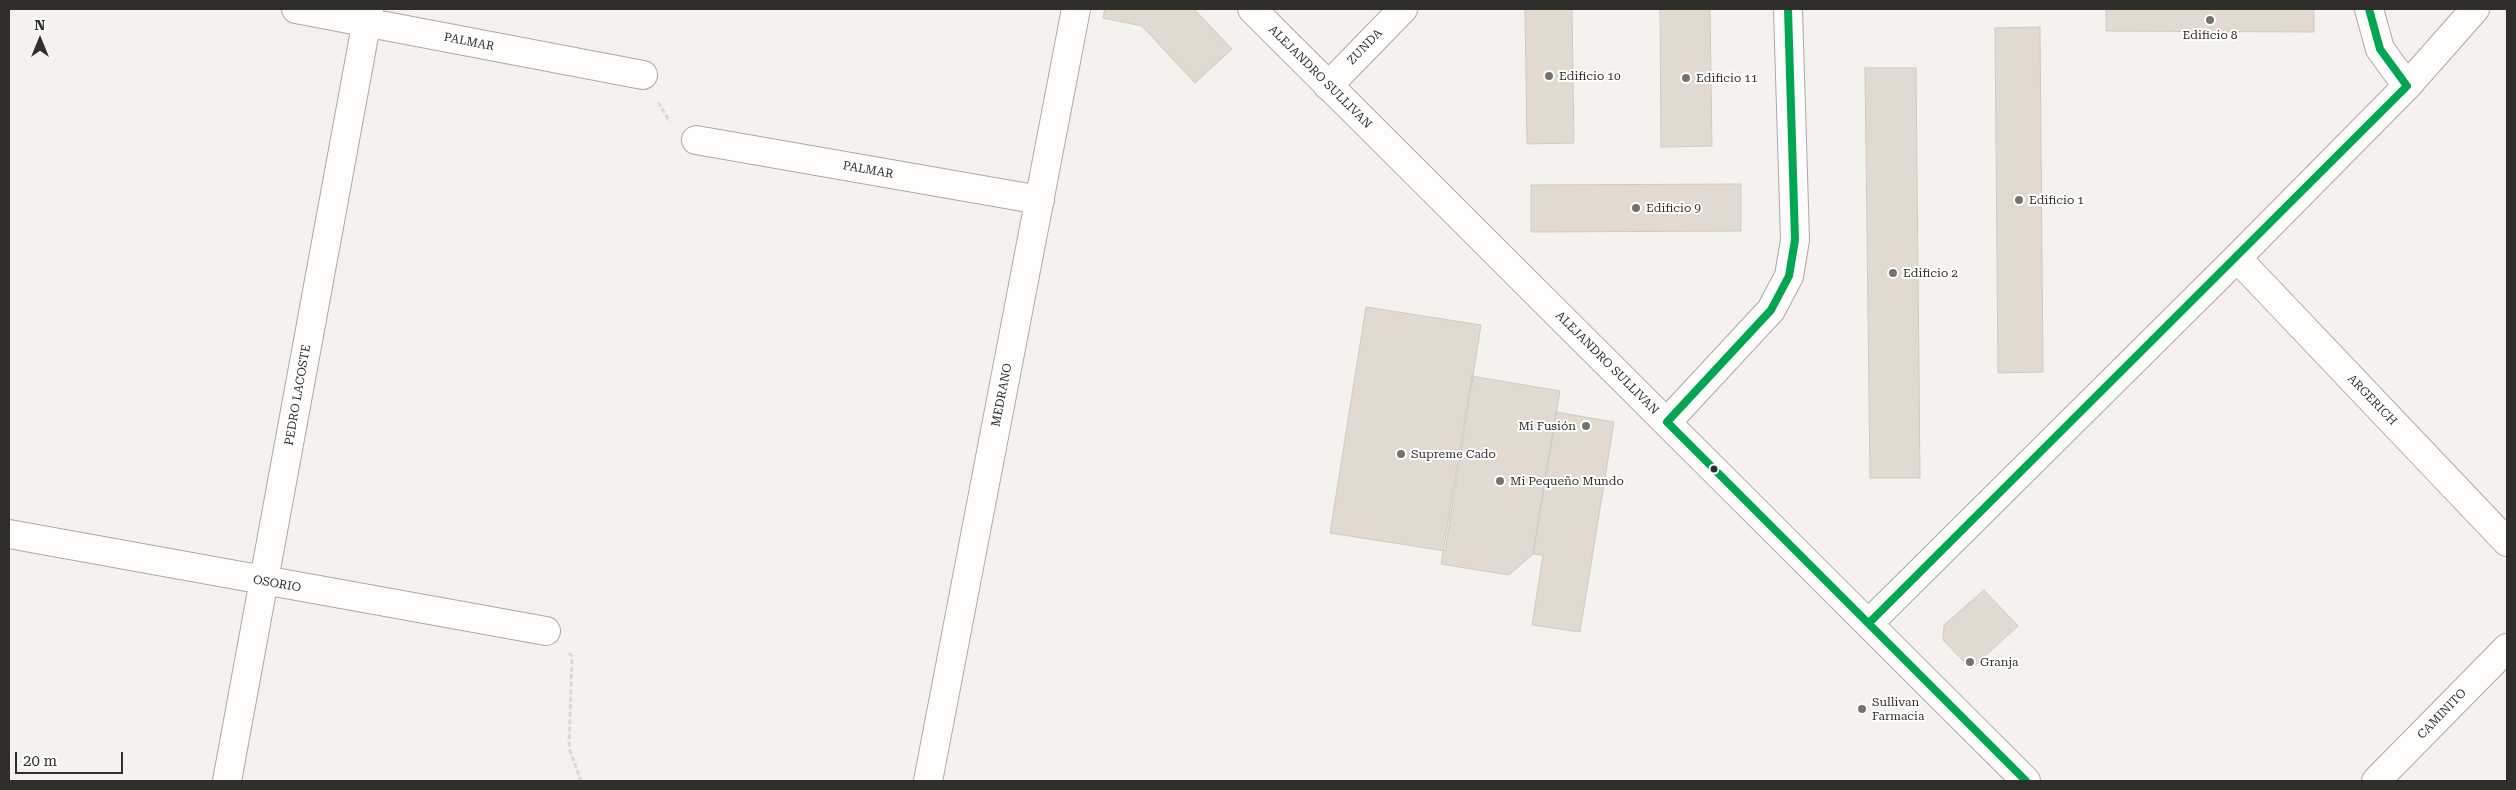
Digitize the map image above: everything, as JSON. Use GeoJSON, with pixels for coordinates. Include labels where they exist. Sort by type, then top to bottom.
{"type":"FeatureCollection","features":[{"type":"Feature","properties":{"kind":"street","name":"PALMAR"},"geometry":{"type":"LineString","coordinates":[[296,9],[368,15],[642,75]]}},
{"type":"Feature","properties":{"kind":"street","name":"MEDRANO"},"geometry":{"type":"LineString","coordinates":[[928,781],[1076,9]]}},
{"type":"Feature","properties":{"kind":"street","name":"ALEJANDRO SULLIVAN"},"geometry":{"type":"LineString","coordinates":[[1252,9],[2026,781]]}},
{"type":"Feature","properties":{"kind":"street","name":"ZUNDA"},"geometry":{"type":"LineString","coordinates":[[1328,86],[1402,9]]}},
{"type":"Feature","properties":{"kind":"street"},"geometry":{"type":"LineString","coordinates":[[1667,422],[1771,310],[1789,276],[1795,240],[1788,9]]}},
{"type":"Feature","properties":{"kind":"street"},"geometry":{"type":"LineString","coordinates":[[2369,9],[2380,49],[2407,86]]}},
{"type":"Feature","properties":{"kind":"street"},"geometry":{"type":"LineString","coordinates":[[1868,624],[2237,258],[2407,86],[2475,9]]}},
{"type":"Feature","properties":{"kind":"street","name":"PEDRO LACOSTE"},"geometry":{"type":"LineString","coordinates":[[227,781],[368,15]]}},
{"type":"Feature","properties":{"kind":"street","name":"PALMAR"},"geometry":{"type":"LineString","coordinates":[[696,140],[1040,200]]}},
{"type":"Feature","properties":{"kind":"street","name":"ARGERICH"},"geometry":{"type":"LineString","coordinates":[[2237,258],[2507,542]]}},
{"type":"Feature","properties":{"kind":"street","name":"OSORIO"},"geometry":{"type":"LineString","coordinates":[[9,534],[264,582],[546,631]]}},
{"type":"Feature","properties":{"kind":"street","name":"CAMINITO"},"geometry":{"type":"LineString","coordinates":[[2376,781],[2507,648]]}},
{"type":"Feature","properties":{"kind":"path"},"geometry":{"type":"LineString","coordinates":[[642,75],[670,122],[696,140]]}},
{"type":"Feature","properties":{"kind":"path"},"geometry":{"type":"LineString","coordinates":[[546,631],[572,656],[568,748],[582,781]]}},
{"type":"Feature","properties":{"kind":"building"},"geometry":{"type":"Polygon","coordinates":[[[1105,9],[1194,9],[1232,49],[1195,83],[1142,26],[1103,18],[1105,9]]]}},
{"type":"Feature","properties":{"kind":"building","name":"Edificio 10"},"geometry":{"type":"Polygon","coordinates":[[[1525,9],[1572,9],[1574,143],[1527,144],[1525,9]]]}},
{"type":"Feature","properties":{"kind":"building","name":"Edificio 11"},"geometry":{"type":"Polygon","coordinates":[[[1660,9],[1710,9],[1712,146],[1661,147],[1660,9]]]}},
{"type":"Feature","properties":{"kind":"building","name":"Edificio 8"},"geometry":{"type":"Polygon","coordinates":[[[2106,9],[2314,9],[2314,32],[2106,31],[2106,9]]]}},
{"type":"Feature","properties":{"kind":"building","name":"Edificio 1"},"geometry":{"type":"Polygon","coordinates":[[[2040,27],[2043,372],[1998,373],[1995,28],[2040,27]]]}},
{"type":"Feature","properties":{"kind":"building","name":"Edificio 2"},"geometry":{"type":"Polygon","coordinates":[[[1865,68],[1916,68],[1920,478],[1870,478],[1865,68]]]}},
{"type":"Feature","properties":{"kind":"building","name":"Edificio 9"},"geometry":{"type":"Polygon","coordinates":[[[1741,184],[1741,231],[1531,232],[1531,185],[1741,184]]]}},
{"type":"Feature","properties":{"kind":"building","name":"Supreme Cado"},"geometry":{"type":"Polygon","coordinates":[[[1366,307],[1481,325],[1445,551],[1330,533],[1366,307]]]}},
{"type":"Feature","properties":{"kind":"building","name":"Mi Pequeño Mundo"},"geometry":{"type":"Polygon","coordinates":[[[1472,376],[1560,391],[1533,554],[1509,575],[1441,564],[1472,376]]]}},
{"type":"Feature","properties":{"kind":"building"},"geometry":{"type":"Polygon","coordinates":[[[1556,412],[1614,422],[1580,632],[1532,625],[1543,555],[1533,554],[1556,412]]]}},
{"type":"Feature","properties":{"kind":"building"},"geometry":{"type":"Polygon","coordinates":[[[1984,590],[2018,626],[1971,669],[1943,640],[1944,625],[1984,590]]]}},
{"type":"Feature","properties":{"kind":"transit line"},"geometry":{"type":"LineString","coordinates":[[1788,9],[1795,240],[1789,276],[1771,310],[1667,422],[2026,781]]}},
{"type":"Feature","properties":{"kind":"transit line"},"geometry":{"type":"LineString","coordinates":[[1869,623],[2407,86],[2380,49],[2369,9]]}},
{"type":"Feature","properties":{"kind":"place","name":"Edificio 8"},"geometry":{"type":"Point","coordinates":[2210,20]}},
{"type":"Feature","properties":{"kind":"place","name":"Edificio 10"},"geometry":{"type":"Point","coordinates":[1549,76]}},
{"type":"Feature","properties":{"kind":"place","name":"Edificio 11"},"geometry":{"type":"Point","coordinates":[1686,78]}},
{"type":"Feature","properties":{"kind":"place","name":"Edificio 1"},"geometry":{"type":"Point","coordinates":[2019,200]}},
{"type":"Feature","properties":{"kind":"place","name":"Edificio 9"},"geometry":{"type":"Point","coordinates":[1636,208]}},
{"type":"Feature","properties":{"kind":"place","name":"Edificio 2"},"geometry":{"type":"Point","coordinates":[1893,273]}},
{"type":"Feature","properties":{"kind":"place","name":"Mi Fusión"},"geometry":{"type":"Point","coordinates":[1586,426]}},
{"type":"Feature","properties":{"kind":"place","name":"Supreme Cado"},"geometry":{"type":"Point","coordinates":[1401,454]}},
{"type":"Feature","properties":{"kind":"place","name":"Mi Pequeño Mundo"},"geometry":{"type":"Point","coordinates":[1500,481]}},
{"type":"Feature","properties":{"kind":"place","name":"Granja"},"geometry":{"type":"Point","coordinates":[1970,662]}},
{"type":"Feature","properties":{"kind":"place","name":"Sullivan Farmacia"},"geometry":{"type":"Point","coordinates":[1862,709]}}]}
